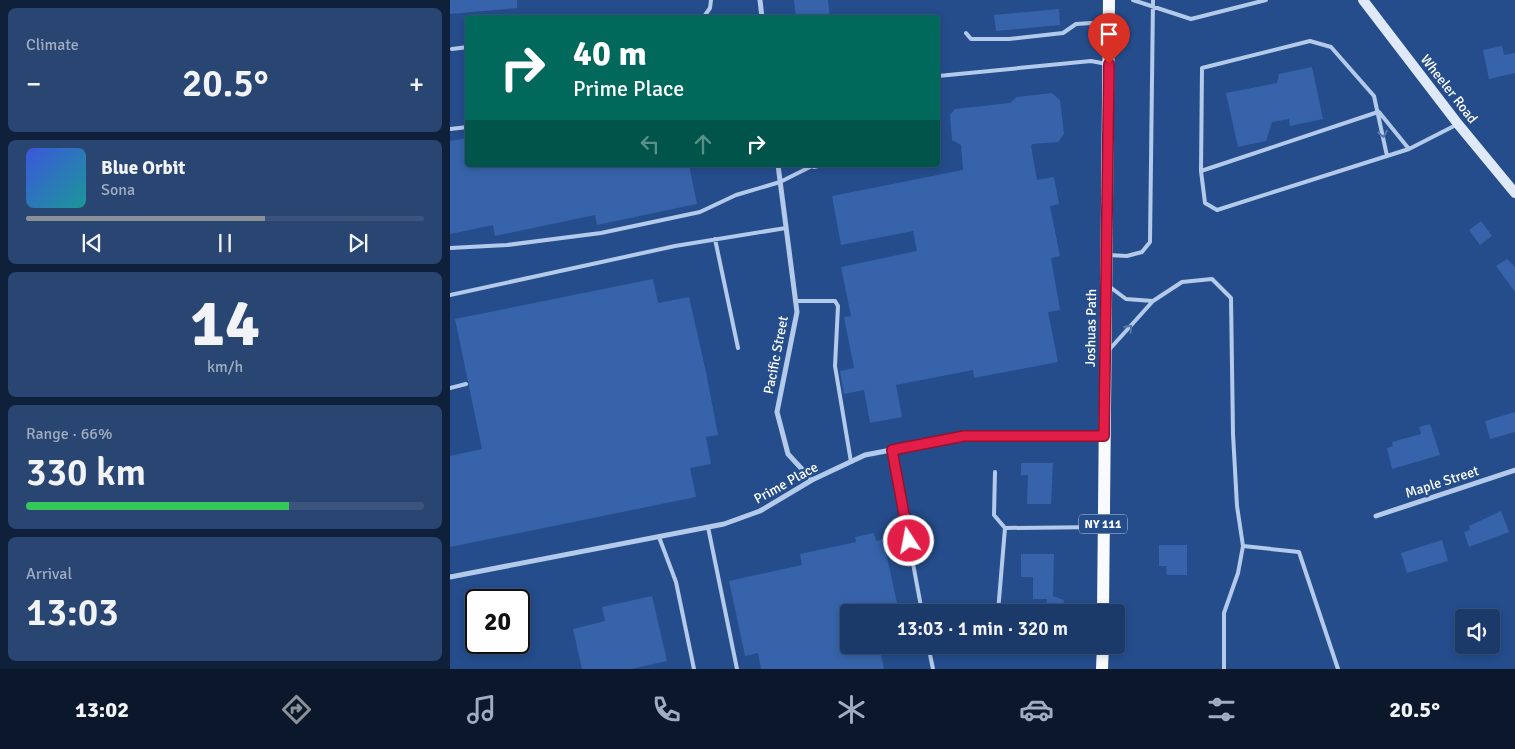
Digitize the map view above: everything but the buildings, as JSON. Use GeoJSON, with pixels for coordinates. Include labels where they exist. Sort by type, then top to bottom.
{"type":"FeatureCollection","features":[{"type":"Feature","properties":{"kind":"main road","name":"Joshuas Path"},"geometry":{"type":"LineString","coordinates":[[1103,604],[1105,354],[1108,255],[1109,0]]}},
{"type":"Feature","properties":{"kind":"main road","name":"Wheeler Road"},"geometry":{"type":"LineString","coordinates":[[1363,0],[1458,124],[1515,193]]}},
{"type":"Feature","properties":{"kind":"main road"},"geometry":{"type":"LineString","coordinates":[[1102,669],[1103,654]]}},
{"type":"Feature","properties":{"kind":"street"},"geometry":{"type":"LineString","coordinates":[[760,0],[762,15]]}},
{"type":"Feature","properties":{"kind":"street","name":"Pacific Street"},"geometry":{"type":"LineString","coordinates":[[778,167],[797,312],[777,412],[788,454],[812,480]]}},
{"type":"Feature","properties":{"kind":"street","name":"Prime Place"},"geometry":{"type":"LineString","coordinates":[[450,577],[708,527],[760,511],[812,480],[865,455],[964,436],[1104,436]]}},
{"type":"Feature","properties":{"kind":"street","name":"Maple Street"},"geometry":{"type":"LineString","coordinates":[[1376,516],[1515,470]]}},
{"type":"Feature","properties":{"kind":"lane"},"geometry":{"type":"LineString","coordinates":[[705,15],[710,8],[711,0]]}},
{"type":"Feature","properties":{"kind":"lane"},"geometry":{"type":"LineString","coordinates":[[1133,0],[1191,19],[1266,0]]}},
{"type":"Feature","properties":{"kind":"lane"},"geometry":{"type":"LineString","coordinates":[[1108,255],[1127,256],[1142,252],[1150,242],[1153,0]]}},
{"type":"Feature","properties":{"kind":"lane"},"geometry":{"type":"LineString","coordinates":[[966,33],[971,39],[977,40],[1009,39],[1064,33],[1076,24],[1109,22]]}},
{"type":"Feature","properties":{"kind":"lane"},"geometry":{"type":"LineString","coordinates":[[1387,156],[1374,96],[1331,48],[1310,41],[1202,68],[1201,171],[1205,203],[1217,210],[1387,156],[1409,149],[1458,124]]}},
{"type":"Feature","properties":{"kind":"lane"},"geometry":{"type":"LineString","coordinates":[[452,49],[465,47]]}},
{"type":"Feature","properties":{"kind":"lane"},"geometry":{"type":"LineString","coordinates":[[940,76],[1090,61],[1109,64]]}},
{"type":"Feature","properties":{"kind":"lane"},"geometry":{"type":"LineString","coordinates":[[1378,112],[1409,149]]}},
{"type":"Feature","properties":{"kind":"lane"},"geometry":{"type":"LineString","coordinates":[[1201,171],[1378,112]]}},
{"type":"Feature","properties":{"kind":"lane"},"geometry":{"type":"LineString","coordinates":[[450,129],[465,127]]}},
{"type":"Feature","properties":{"kind":"lane"},"geometry":{"type":"LineString","coordinates":[[450,248],[507,245],[619,229],[700,212],[736,195],[780,182],[812,167]]}},
{"type":"Feature","properties":{"kind":"lane"},"geometry":{"type":"LineString","coordinates":[[450,295],[674,246],[786,228]]}},
{"type":"Feature","properties":{"kind":"lane"},"geometry":{"type":"LineString","coordinates":[[714,240],[738,348]]}},
{"type":"Feature","properties":{"kind":"lane"},"geometry":{"type":"LineString","coordinates":[[1105,354],[1153,302],[1182,282],[1212,279],[1231,298],[1233,434],[1237,506],[1243,546],[1238,573],[1224,612],[1224,669]]}},
{"type":"Feature","properties":{"kind":"lane"},"geometry":{"type":"LineString","coordinates":[[1107,284],[1126,299],[1153,302]]}},
{"type":"Feature","properties":{"kind":"lane"},"geometry":{"type":"LineString","coordinates":[[795,301],[835,300],[838,306],[835,366],[851,462]]}},
{"type":"Feature","properties":{"kind":"lane"},"geometry":{"type":"LineString","coordinates":[[450,388],[466,384]]}},
{"type":"Feature","properties":{"kind":"lane"},"geometry":{"type":"LineString","coordinates":[[892,450],[921,604]]}},
{"type":"Feature","properties":{"kind":"lane"},"geometry":{"type":"LineString","coordinates":[[995,472],[994,515],[1005,528],[999,604]]}},
{"type":"Feature","properties":{"kind":"lane"},"geometry":{"type":"LineString","coordinates":[[708,527],[737,669]]}},
{"type":"Feature","properties":{"kind":"lane"},"geometry":{"type":"LineString","coordinates":[[1005,528],[1103,527]]}},
{"type":"Feature","properties":{"kind":"lane"},"geometry":{"type":"LineString","coordinates":[[660,537],[676,582],[694,669]]}},
{"type":"Feature","properties":{"kind":"lane"},"geometry":{"type":"LineString","coordinates":[[1243,546],[1299,552],[1338,669]]}},
{"type":"Feature","properties":{"kind":"lane"},"geometry":{"type":"LineString","coordinates":[[930,654],[933,669]]}},
{"type":"Feature","properties":{"kind":"route"},"geometry":{"type":"LineString","coordinates":[[909,541],[892,450],[964,436],[1104,436],[1108,255],[1109,64]]}}]}
